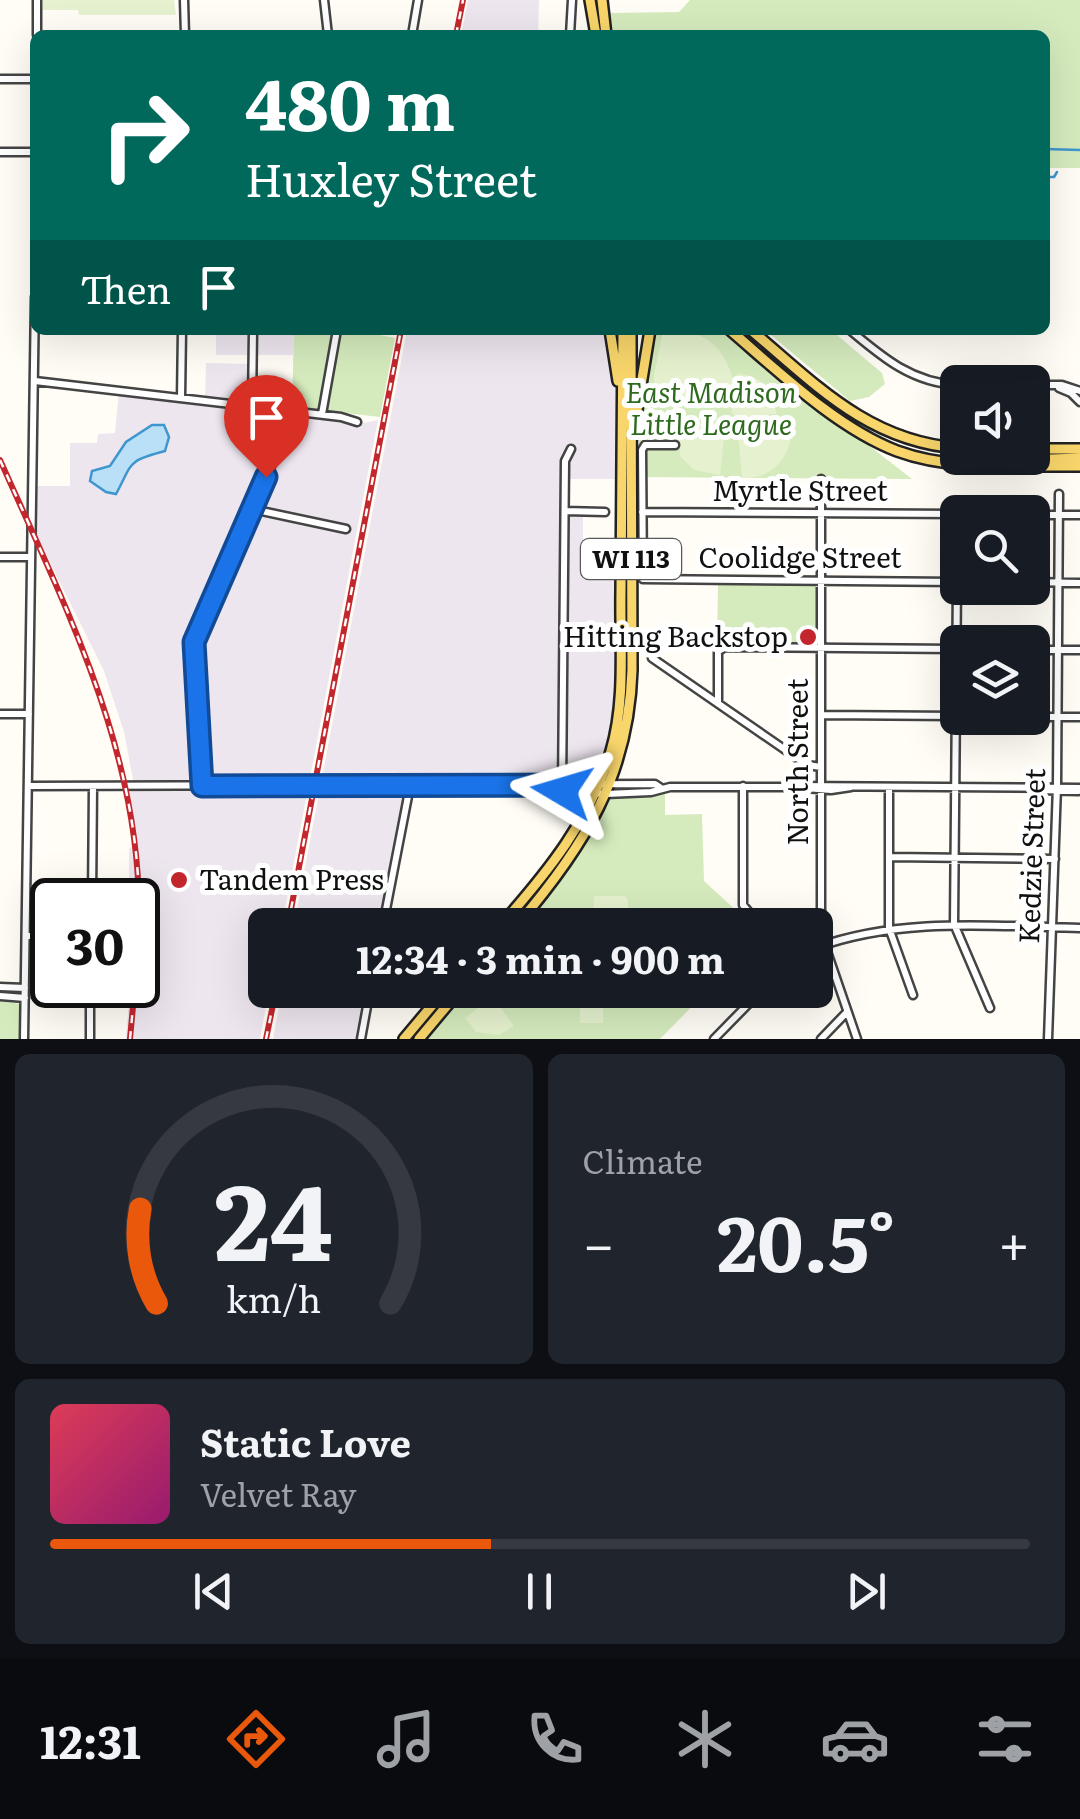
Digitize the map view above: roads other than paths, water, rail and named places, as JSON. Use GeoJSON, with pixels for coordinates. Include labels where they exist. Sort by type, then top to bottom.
{"type":"FeatureCollection","features":[{"type":"Feature","properties":{"kind":"main road"},"geometry":{"type":"LineString","coordinates":[[590,0],[593,30]]}},
{"type":"Feature","properties":{"kind":"main road"},"geometry":{"type":"LineString","coordinates":[[602,0],[605,30]]}},
{"type":"Feature","properties":{"kind":"main road"},"geometry":{"type":"LineString","coordinates":[[611,335],[621,414]]}},
{"type":"Feature","properties":{"kind":"main road","name":"WI 113"},"geometry":{"type":"LineString","coordinates":[[532,908],[588,830],[614,737],[620,691],[623,335]]}},
{"type":"Feature","properties":{"kind":"main road","name":"WI 113"},"geometry":{"type":"LineString","coordinates":[[517,908],[580,824],[623,747],[631,696],[631,335]]}},
{"type":"Feature","properties":{"kind":"main road"},"geometry":{"type":"LineString","coordinates":[[632,448],[649,335]]}},
{"type":"Feature","properties":{"kind":"main road"},"geometry":{"type":"LineString","coordinates":[[736,335],[836,417],[872,440],[940,459]]}},
{"type":"Feature","properties":{"kind":"main road"},"geometry":{"type":"LineString","coordinates":[[757,335],[859,418],[901,438],[940,445]]}},
{"type":"Feature","properties":{"kind":"main road"},"geometry":{"type":"LineString","coordinates":[[1050,449],[1080,449]]}},
{"type":"Feature","properties":{"kind":"main road"},"geometry":{"type":"LineString","coordinates":[[1050,458],[1080,458]]}},
{"type":"Feature","properties":{"kind":"main road"},"geometry":{"type":"LineString","coordinates":[[1050,465],[1080,466]]}},
{"type":"Feature","properties":{"kind":"main road"},"geometry":{"type":"LineString","coordinates":[[404,1039],[431,1008]]}},
{"type":"Feature","properties":{"kind":"main road"},"geometry":{"type":"LineString","coordinates":[[419,1039],[445,1008]]}},
{"type":"Feature","properties":{"kind":"street"},"geometry":{"type":"LineString","coordinates":[[37,0],[37,30]]}},
{"type":"Feature","properties":{"kind":"street"},"geometry":{"type":"LineString","coordinates":[[184,0],[185,30]]}},
{"type":"Feature","properties":{"kind":"street"},"geometry":{"type":"LineString","coordinates":[[324,0],[327,30]]}},
{"type":"Feature","properties":{"kind":"street"},"geometry":{"type":"LineString","coordinates":[[413,30],[418,0]]}},
{"type":"Feature","properties":{"kind":"street"},"geometry":{"type":"LineString","coordinates":[[570,30],[572,0]]}},
{"type":"Feature","properties":{"kind":"street"},"geometry":{"type":"LineString","coordinates":[[0,79],[30,78]]}},
{"type":"Feature","properties":{"kind":"street"},"geometry":{"type":"LineString","coordinates":[[0,152],[30,152]]}},
{"type":"Feature","properties":{"kind":"street"},"geometry":{"type":"LineString","coordinates":[[24,1039],[35,335]]}},
{"type":"Feature","properties":{"kind":"street"},"geometry":{"type":"LineString","coordinates":[[181,398],[182,335]]}},
{"type":"Feature","properties":{"kind":"street"},"geometry":{"type":"LineString","coordinates":[[252,406],[253,335]]}},
{"type":"Feature","properties":{"kind":"street"},"geometry":{"type":"LineString","coordinates":[[322,414],[335,335]]}},
{"type":"Feature","properties":{"kind":"street"},"geometry":{"type":"LineString","coordinates":[[857,335],[905,372],[940,383]]}},
{"type":"Feature","properties":{"kind":"street"},"geometry":{"type":"LineString","coordinates":[[35,381],[322,414],[357,422]]}},
{"type":"Feature","properties":{"kind":"street"},"geometry":{"type":"LineString","coordinates":[[1050,385],[1080,391]]}},
{"type":"Feature","properties":{"kind":"street"},"geometry":{"type":"LineString","coordinates":[[1050,386],[1066,390],[1080,402]]}},
{"type":"Feature","properties":{"kind":"street"},"geometry":{"type":"LineString","coordinates":[[202,786],[194,642],[289,432],[294,411]]}},
{"type":"Feature","properties":{"kind":"street"},"geometry":{"type":"LineString","coordinates":[[642,512],[644,446],[675,445]]}},
{"type":"Feature","properties":{"kind":"street"},"geometry":{"type":"LineString","coordinates":[[562,788],[565,461],[571,449]]}},
{"type":"Feature","properties":{"kind":"street","name":"North Street"},"geometry":{"type":"LineString","coordinates":[[820,908],[821,480]]}},
{"type":"Feature","properties":{"kind":"street","name":"Kedzie Street"},"geometry":{"type":"LineString","coordinates":[[1048,1039],[1057,789],[1059,494]]}},
{"type":"Feature","properties":{"kind":"street"},"geometry":{"type":"LineString","coordinates":[[252,509],[346,528]]}},
{"type":"Feature","properties":{"kind":"street"},"geometry":{"type":"LineString","coordinates":[[565,512],[605,512]]}},
{"type":"Feature","properties":{"kind":"street","name":"Myrtle Street"},"geometry":{"type":"LineString","coordinates":[[642,512],[940,514]]}},
{"type":"Feature","properties":{"kind":"street","name":"Coolidge Street"},"geometry":{"type":"LineString","coordinates":[[642,512],[643,579],[940,582]]}},
{"type":"Feature","properties":{"kind":"street"},"geometry":{"type":"LineString","coordinates":[[1050,515],[1080,515]]}},
{"type":"Feature","properties":{"kind":"street"},"geometry":{"type":"LineString","coordinates":[[0,557],[31,557]]}},
{"type":"Feature","properties":{"kind":"street"},"geometry":{"type":"LineString","coordinates":[[1050,582],[1080,583]]}},
{"type":"Feature","properties":{"kind":"street"},"geometry":{"type":"LineString","coordinates":[[718,703],[720,649],[940,649]]}},
{"type":"Feature","properties":{"kind":"street"},"geometry":{"type":"LineString","coordinates":[[1050,650],[1080,650]]}},
{"type":"Feature","properties":{"kind":"street"},"geometry":{"type":"LineString","coordinates":[[652,658],[807,765],[821,767]]}},
{"type":"Feature","properties":{"kind":"street"},"geometry":{"type":"LineString","coordinates":[[0,714],[29,714]]}},
{"type":"Feature","properties":{"kind":"street"},"geometry":{"type":"LineString","coordinates":[[821,715],[940,716]]}},
{"type":"Feature","properties":{"kind":"street"},"geometry":{"type":"LineString","coordinates":[[1050,717],[1080,717]]}},
{"type":"Feature","properties":{"kind":"street"},"geometry":{"type":"LineString","coordinates":[[956,735],[954,926],[990,1008]]}},
{"type":"Feature","properties":{"kind":"street"},"geometry":{"type":"LineString","coordinates":[[29,786],[511,786],[651,792],[660,788],[743,786],[1080,789]]}},
{"type":"Feature","properties":{"kind":"street"},"geometry":{"type":"LineString","coordinates":[[92,878],[93,786]]}},
{"type":"Feature","properties":{"kind":"street"},"geometry":{"type":"LineString","coordinates":[[386,908],[410,786]]}},
{"type":"Feature","properties":{"kind":"street"},"geometry":{"type":"LineString","coordinates":[[743,786],[745,908]]}},
{"type":"Feature","properties":{"kind":"street"},"geometry":{"type":"LineString","coordinates":[[889,787],[889,928],[913,995]]}},
{"type":"Feature","properties":{"kind":"street"},"geometry":{"type":"LineString","coordinates":[[889,857],[1055,858]]}},
{"type":"Feature","properties":{"kind":"street"},"geometry":{"type":"LineString","coordinates":[[833,942],[889,928],[1080,928]]}},
{"type":"Feature","properties":{"kind":"street","name":"North Street"},"geometry":{"type":"LineString","coordinates":[[833,979],[857,1039]]}},
{"type":"Feature","properties":{"kind":"street"},"geometry":{"type":"LineString","coordinates":[[24,998],[3,996],[3,987],[25,988]]}},
{"type":"Feature","properties":{"kind":"street"},"geometry":{"type":"LineString","coordinates":[[90,1008],[90,1039]]}},
{"type":"Feature","properties":{"kind":"street"},"geometry":{"type":"LineString","coordinates":[[361,1039],[367,1008]]}},
{"type":"Feature","properties":{"kind":"street"},"geometry":{"type":"LineString","coordinates":[[714,1039],[744,1008]]}},
{"type":"Feature","properties":{"kind":"street"},"geometry":{"type":"LineString","coordinates":[[821,1039],[847,1012]]}},
{"type":"Feature","properties":{"kind":"water"},"geometry":{"type":"Polygon","coordinates":[[[152,425],[164,425],[169,437],[165,451],[132,465],[116,494],[90,481],[92,471],[110,466],[126,442],[152,425]]]}},
{"type":"Feature","properties":{"kind":"waterway"},"geometry":{"type":"LineString","coordinates":[[1050,149],[1080,150]]}},
{"type":"Feature","properties":{"kind":"waterway"},"geometry":{"type":"LineString","coordinates":[[1050,177],[1057,172]]}},
{"type":"Feature","properties":{"kind":"railway"},"geometry":{"type":"LineString","coordinates":[[457,30],[463,0]]}},
{"type":"Feature","properties":{"kind":"railway"},"geometry":{"type":"LineString","coordinates":[[291,908],[400,335]]}},
{"type":"Feature","properties":{"kind":"railway"},"geometry":{"type":"LineString","coordinates":[[0,460],[99,694],[131,816],[138,878]]}},
{"type":"Feature","properties":{"kind":"railway"},"geometry":{"type":"LineString","coordinates":[[130,1039],[133,1008]]}},
{"type":"Feature","properties":{"kind":"railway"},"geometry":{"type":"LineString","coordinates":[[266,1039],[272,1008]]}},
{"type":"Feature","properties":{"kind":"place","name":"Hitting Backstop"},"geometry":{"type":"Point","coordinates":[808,637]}},
{"type":"Feature","properties":{"kind":"place","name":"Tandem Press"},"geometry":{"type":"Point","coordinates":[179,880]}},
{"type":"Feature","properties":{"kind":"park label","name":"East Madison Little League"},"geometry":{"type":"Point","coordinates":[711,409]}}]}
